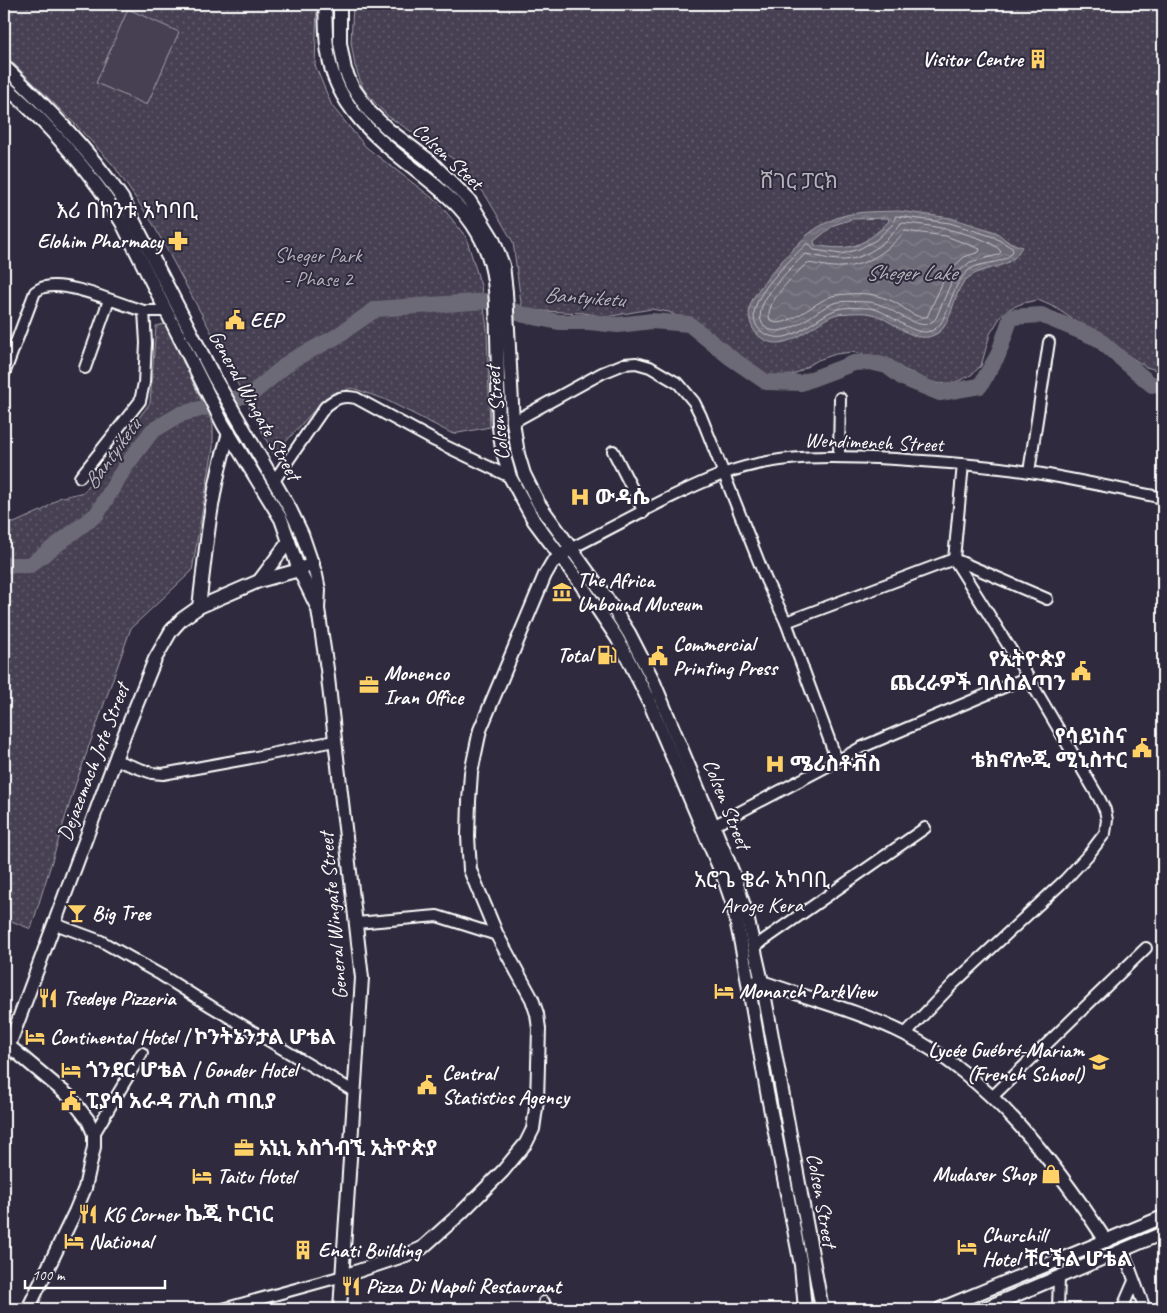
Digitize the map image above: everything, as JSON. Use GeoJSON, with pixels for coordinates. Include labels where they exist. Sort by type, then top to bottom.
{"type":"FeatureCollection","features":[{"type":"Feature","properties":{"kind":"main road"},"geometry":{"type":"LineString","coordinates":[[325,4],[328,55],[340,72]]}},
{"type":"Feature","properties":{"kind":"main road","name":"Colsen Steet"},"geometry":{"type":"LineString","coordinates":[[340,4],[340,72],[370,112],[389,130],[430,161],[469,200],[493,239],[503,265],[501,291],[510,349]]}},
{"type":"Feature","properties":{"kind":"main road","name":"General Wingate Street"},"geometry":{"type":"LineString","coordinates":[[4,66],[74,135],[105,173],[122,198],[209,380],[226,428],[281,519],[298,570],[318,610]]}},
{"type":"Feature","properties":{"kind":"main road","name":"General Wingate Street"},"geometry":{"type":"LineString","coordinates":[[4,85],[9,96],[55,134],[107,198],[122,223],[165,311],[209,380],[237,417],[290,509],[313,562],[319,590],[318,610],[327,669],[362,978],[340,1309]]}},
{"type":"Feature","properties":{"kind":"main road"},"geometry":{"type":"LineString","coordinates":[[501,291],[497,352],[499,427],[502,449],[510,477],[534,521],[566,552],[617,638],[639,680],[729,877],[732,905],[801,1265],[805,1309]]}},
{"type":"Feature","properties":{"kind":"main road","name":"Colsen Street"},"geometry":{"type":"LineString","coordinates":[[510,349],[513,422],[518,454],[524,474],[566,552],[604,594],[629,633],[653,680],[715,825],[729,877],[746,912],[762,982],[822,1309]]}},
{"type":"Feature","properties":{"kind":"main road"},"geometry":{"type":"LineString","coordinates":[[199,607],[215,485],[226,428]]}},
{"type":"Feature","properties":{"kind":"main road"},"geometry":{"type":"LineString","coordinates":[[259,581],[289,541]]}},
{"type":"Feature","properties":{"kind":"main road"},"geometry":{"type":"LineString","coordinates":[[343,1276],[422,1248],[461,1213],[503,1171],[526,1143],[533,1128],[537,1101],[539,1029],[537,1014],[532,999],[497,935],[470,870],[468,836],[469,801],[471,773],[480,730],[545,575],[552,563],[566,552]]}},
{"type":"Feature","properties":{"kind":"main road","name":"Dejazemach Jote Street"},"geometry":{"type":"LineString","coordinates":[[4,1059],[7,1045],[55,924],[87,832],[115,760],[155,658],[171,631],[182,619],[199,607],[259,581],[298,570],[313,562]]}},
{"type":"Feature","properties":{"kind":"main road"},"geometry":{"type":"LineString","coordinates":[[748,982],[762,982],[883,1024],[905,1034],[948,1061],[992,1096],[1030,1137],[1106,1241]]}},
{"type":"Feature","properties":{"kind":"main road"},"geometry":{"type":"LineString","coordinates":[[7,1045],[70,1098],[88,1120],[94,1134],[94,1147],[85,1188],[28,1309]]}},
{"type":"Feature","properties":{"kind":"main road"},"geometry":{"type":"LineString","coordinates":[[940,1309],[1163,1217]]}},
{"type":"Feature","properties":{"kind":"main road"},"geometry":{"type":"LineString","coordinates":[[983,1309],[1163,1233]]}},
{"type":"Feature","properties":{"kind":"street"},"geometry":{"type":"LineString","coordinates":[[9,96],[24,84]]}},
{"type":"Feature","properties":{"kind":"street"},"geometry":{"type":"LineString","coordinates":[[4,374],[35,292],[44,287],[58,286],[84,291],[144,311],[165,311]]}},
{"type":"Feature","properties":{"kind":"street"},"geometry":{"type":"LineString","coordinates":[[85,368],[109,300]]}},
{"type":"Feature","properties":{"kind":"street"},"geometry":{"type":"LineString","coordinates":[[80,478],[140,401],[144,383],[146,351],[144,311]]}},
{"type":"Feature","properties":{"kind":"street"},"geometry":{"type":"LineString","coordinates":[[1029,472],[1049,342]]}},
{"type":"Feature","properties":{"kind":"street"},"geometry":{"type":"LineString","coordinates":[[513,422],[602,373],[624,364],[636,363],[650,367],[679,384],[694,402],[766,580],[786,622],[837,761]]}},
{"type":"Feature","properties":{"kind":"street"},"geometry":{"type":"LineString","coordinates":[[274,481],[325,407],[336,398],[346,396],[356,398],[435,441],[510,477]]}},
{"type":"Feature","properties":{"kind":"street"},"geometry":{"type":"LineString","coordinates":[[839,456],[840,398]]}},
{"type":"Feature","properties":{"kind":"street"},"geometry":{"type":"LineString","coordinates":[[613,451],[644,512]]}},
{"type":"Feature","properties":{"kind":"street","name":"Wendimeneh Street"},"geometry":{"type":"LineString","coordinates":[[566,552],[724,474],[784,459],[839,456],[963,464],[1029,472],[1163,498]]}},
{"type":"Feature","properties":{"kind":"street"},"geometry":{"type":"LineString","coordinates":[[905,1034],[954,983],[1065,880],[1106,833],[1107,820],[1105,810],[1099,798],[1028,677],[954,559],[963,464]]}},
{"type":"Feature","properties":{"kind":"street"},"geometry":{"type":"LineString","coordinates":[[786,622],[954,559],[1047,599]]}},
{"type":"Feature","properties":{"kind":"street"},"geometry":{"type":"LineString","coordinates":[[715,825],[860,748],[1028,677]]}},
{"type":"Feature","properties":{"kind":"street"},"geometry":{"type":"LineString","coordinates":[[115,760],[152,773],[163,774],[334,741]]}},
{"type":"Feature","properties":{"kind":"street"},"geometry":{"type":"LineString","coordinates":[[754,947],[925,828]]}},
{"type":"Feature","properties":{"kind":"street"},"geometry":{"type":"LineString","coordinates":[[356,923],[436,916],[497,935]]}},
{"type":"Feature","properties":{"kind":"street"},"geometry":{"type":"LineString","coordinates":[[55,924],[101,941],[355,1092]]}},
{"type":"Feature","properties":{"kind":"street"},"geometry":{"type":"LineString","coordinates":[[992,1096],[1146,948]]}},
{"type":"Feature","properties":{"kind":"street"},"geometry":{"type":"LineString","coordinates":[[94,1134],[142,1053]]}},
{"type":"Feature","properties":{"kind":"street"},"geometry":{"type":"LineString","coordinates":[[1123,1250],[1145,1309]]}},
{"type":"Feature","properties":{"kind":"street"},"geometry":{"type":"LineString","coordinates":[[223,1309],[343,1276]]}},
{"type":"Feature","properties":{"kind":"street"},"geometry":{"type":"LineString","coordinates":[[1058,1309],[1059,1277]]}},
{"type":"Feature","properties":{"kind":"street"},"geometry":{"type":"LineString","coordinates":[[1122,1309],[1134,1281]]}},
{"type":"Feature","properties":{"kind":"green space","name":"Sheger Park - Phase 2"},"geometry":{"type":"Polygon","coordinates":[[[4,4],[317,4],[315,65],[332,106],[366,147],[439,203],[466,237],[481,286],[487,329],[490,427],[453,434],[384,399],[352,388],[326,397],[274,455],[153,224],[114,166],[76,125],[4,54],[4,4]]]}},
{"type":"Feature","properties":{"kind":"green space","name":"ሸገር ፓርክ"},"geometry":{"type":"Polygon","coordinates":[[[353,4],[1163,4],[1163,368],[1157,370],[1146,367],[1054,307],[1038,300],[1011,308],[1001,316],[990,334],[981,366],[971,375],[956,382],[941,384],[929,381],[880,358],[852,352],[836,354],[818,360],[795,374],[781,377],[765,376],[747,369],[710,334],[669,312],[651,309],[606,317],[584,313],[522,310],[513,242],[486,196],[464,166],[389,117],[363,88],[355,66],[351,42],[353,4]]]}},
{"type":"Feature","properties":{"kind":"green space"},"geometry":{"type":"Polygon","coordinates":[[[128,9],[179,32],[147,105],[96,83],[128,9]]]}},
{"type":"Feature","properties":{"kind":"green space"},"geometry":{"type":"Polygon","coordinates":[[[165,324],[213,424],[213,448],[192,571],[131,628],[76,783],[31,929],[4,918],[4,521],[14,523],[43,510],[59,498],[84,492],[150,403],[156,326],[165,324]]]}},
{"type":"Feature","properties":{"kind":"water","name":"Sheger Lake"},"geometry":{"type":"Polygon","coordinates":[[[899,211],[951,218],[996,232],[1007,241],[1022,247],[1014,258],[1007,263],[981,271],[963,283],[943,329],[929,337],[913,335],[880,317],[864,313],[838,314],[829,317],[802,334],[782,343],[772,343],[756,333],[751,325],[749,315],[753,299],[774,270],[806,236],[822,225],[845,215],[863,212],[899,211]],[[888,218],[852,219],[834,225],[814,241],[815,245],[838,248],[856,245],[872,236],[889,221],[888,218]]]}},
{"type":"Feature","properties":{"kind":"waterway","name":"Bantyiketu"},"geometry":{"type":"LineString","coordinates":[[4,565],[30,565],[97,514],[125,467],[152,431],[181,414],[227,402],[255,391],[292,360],[334,338],[376,309],[487,301],[524,315],[559,322],[589,322],[618,325],[652,321],[689,324],[731,358],[766,382],[801,383],[854,363],[870,362],[887,366],[903,378],[940,393],[980,386],[998,355],[1011,317],[1041,315],[1097,338],[1152,385],[1163,383]]}},
{"type":"Feature","properties":{"kind":"place","name":"Visitor Centre"},"geometry":{"type":"Point","coordinates":[1038,59]}},
{"type":"Feature","properties":{"kind":"place","name":"Elohim Pharmacy"},"geometry":{"type":"Point","coordinates":[178,241]}},
{"type":"Feature","properties":{"kind":"place","name":"EEP"},"geometry":{"type":"Point","coordinates":[235,320]}},
{"type":"Feature","properties":{"kind":"place","name":"ውዳሴ"},"geometry":{"type":"Point","coordinates":[580,497]}},
{"type":"Feature","properties":{"kind":"place","name":"The Africa Unbound Museum"},"geometry":{"type":"Point","coordinates":[562,592]}},
{"type":"Feature","properties":{"kind":"place","name":"Total"},"geometry":{"type":"Point","coordinates":[607,655]}},
{"type":"Feature","properties":{"kind":"place","name":"Commercial Printing Press"},"geometry":{"type":"Point","coordinates":[658,656]}},
{"type":"Feature","properties":{"kind":"place","name":"የኢትዮጵያ ጨረራዎች ባለስልጣን"},"geometry":{"type":"Point","coordinates":[1081,671]}},
{"type":"Feature","properties":{"kind":"place","name":"Monenco Iran Office"},"geometry":{"type":"Point","coordinates":[369,685]}},
{"type":"Feature","properties":{"kind":"place","name":"የሳይነስና ቴክኖሎጂ ሚኒስተር"},"geometry":{"type":"Point","coordinates":[1142,748]}},
{"type":"Feature","properties":{"kind":"place","name":"ሜሪስቶቭስ"},"geometry":{"type":"Point","coordinates":[775,764]}},
{"type":"Feature","properties":{"kind":"place","name":"Big Tree"},"geometry":{"type":"Point","coordinates":[77,913]}},
{"type":"Feature","properties":{"kind":"place","name":"Monarch ParkView"},"geometry":{"type":"Point","coordinates":[724,991]}},
{"type":"Feature","properties":{"kind":"place","name":"Tsedeye Pizzeria"},"geometry":{"type":"Point","coordinates":[48,998]}},
{"type":"Feature","properties":{"kind":"place","name":"Continental Hotel | ኮንትኔንታል ሆቴል"},"geometry":{"type":"Point","coordinates":[35,1037]}},
{"type":"Feature","properties":{"kind":"place","name":"Lycée Guébré-Mariam (French School)"},"geometry":{"type":"Point","coordinates":[1099,1062]}},
{"type":"Feature","properties":{"kind":"place","name":"ጎንደር ሆቴል | Gonder Hotel"},"geometry":{"type":"Point","coordinates":[71,1070]}},
{"type":"Feature","properties":{"kind":"place","name":"Central Statistics Agency"},"geometry":{"type":"Point","coordinates":[427,1085]}},
{"type":"Feature","properties":{"kind":"place","name":"ፒያሳ አራዳ ፖሊስ ጣቢያ"},"geometry":{"type":"Point","coordinates":[71,1101]}},
{"type":"Feature","properties":{"kind":"place","name":"አኒኒ አስጎብኚ ኢትዮጵያ"},"geometry":{"type":"Point","coordinates":[244,1148]}},
{"type":"Feature","properties":{"kind":"place","name":"Mudaser Shop"},"geometry":{"type":"Point","coordinates":[1051,1174]}},
{"type":"Feature","properties":{"kind":"place","name":"Taitu Hotel"},"geometry":{"type":"Point","coordinates":[202,1176]}},
{"type":"Feature","properties":{"kind":"place","name":"KG Corner ኬጂ ኮርነር"},"geometry":{"type":"Point","coordinates":[88,1214]}},
{"type":"Feature","properties":{"kind":"place","name":"National"},"geometry":{"type":"Point","coordinates":[74,1241]}},
{"type":"Feature","properties":{"kind":"place","name":"Churchill Hotel ቸርችል ሆቴል"},"geometry":{"type":"Point","coordinates":[967,1247]}},
{"type":"Feature","properties":{"kind":"place","name":"Enati Building"},"geometry":{"type":"Point","coordinates":[303,1250]}},
{"type":"Feature","properties":{"kind":"place","name":"Pizza Di Napoli Restaurant"},"geometry":{"type":"Point","coordinates":[351,1286]}},
{"type":"Feature","properties":{"kind":"district","name":"እሪ በከንቱ አካባቢ"},"geometry":{"type":"Point","coordinates":[127,211]}},
{"type":"Feature","properties":{"kind":"district","name":"አሮጌ ቄራ አካባቢ Aroge Kera"},"geometry":{"type":"Point","coordinates":[762,892]}}]}
